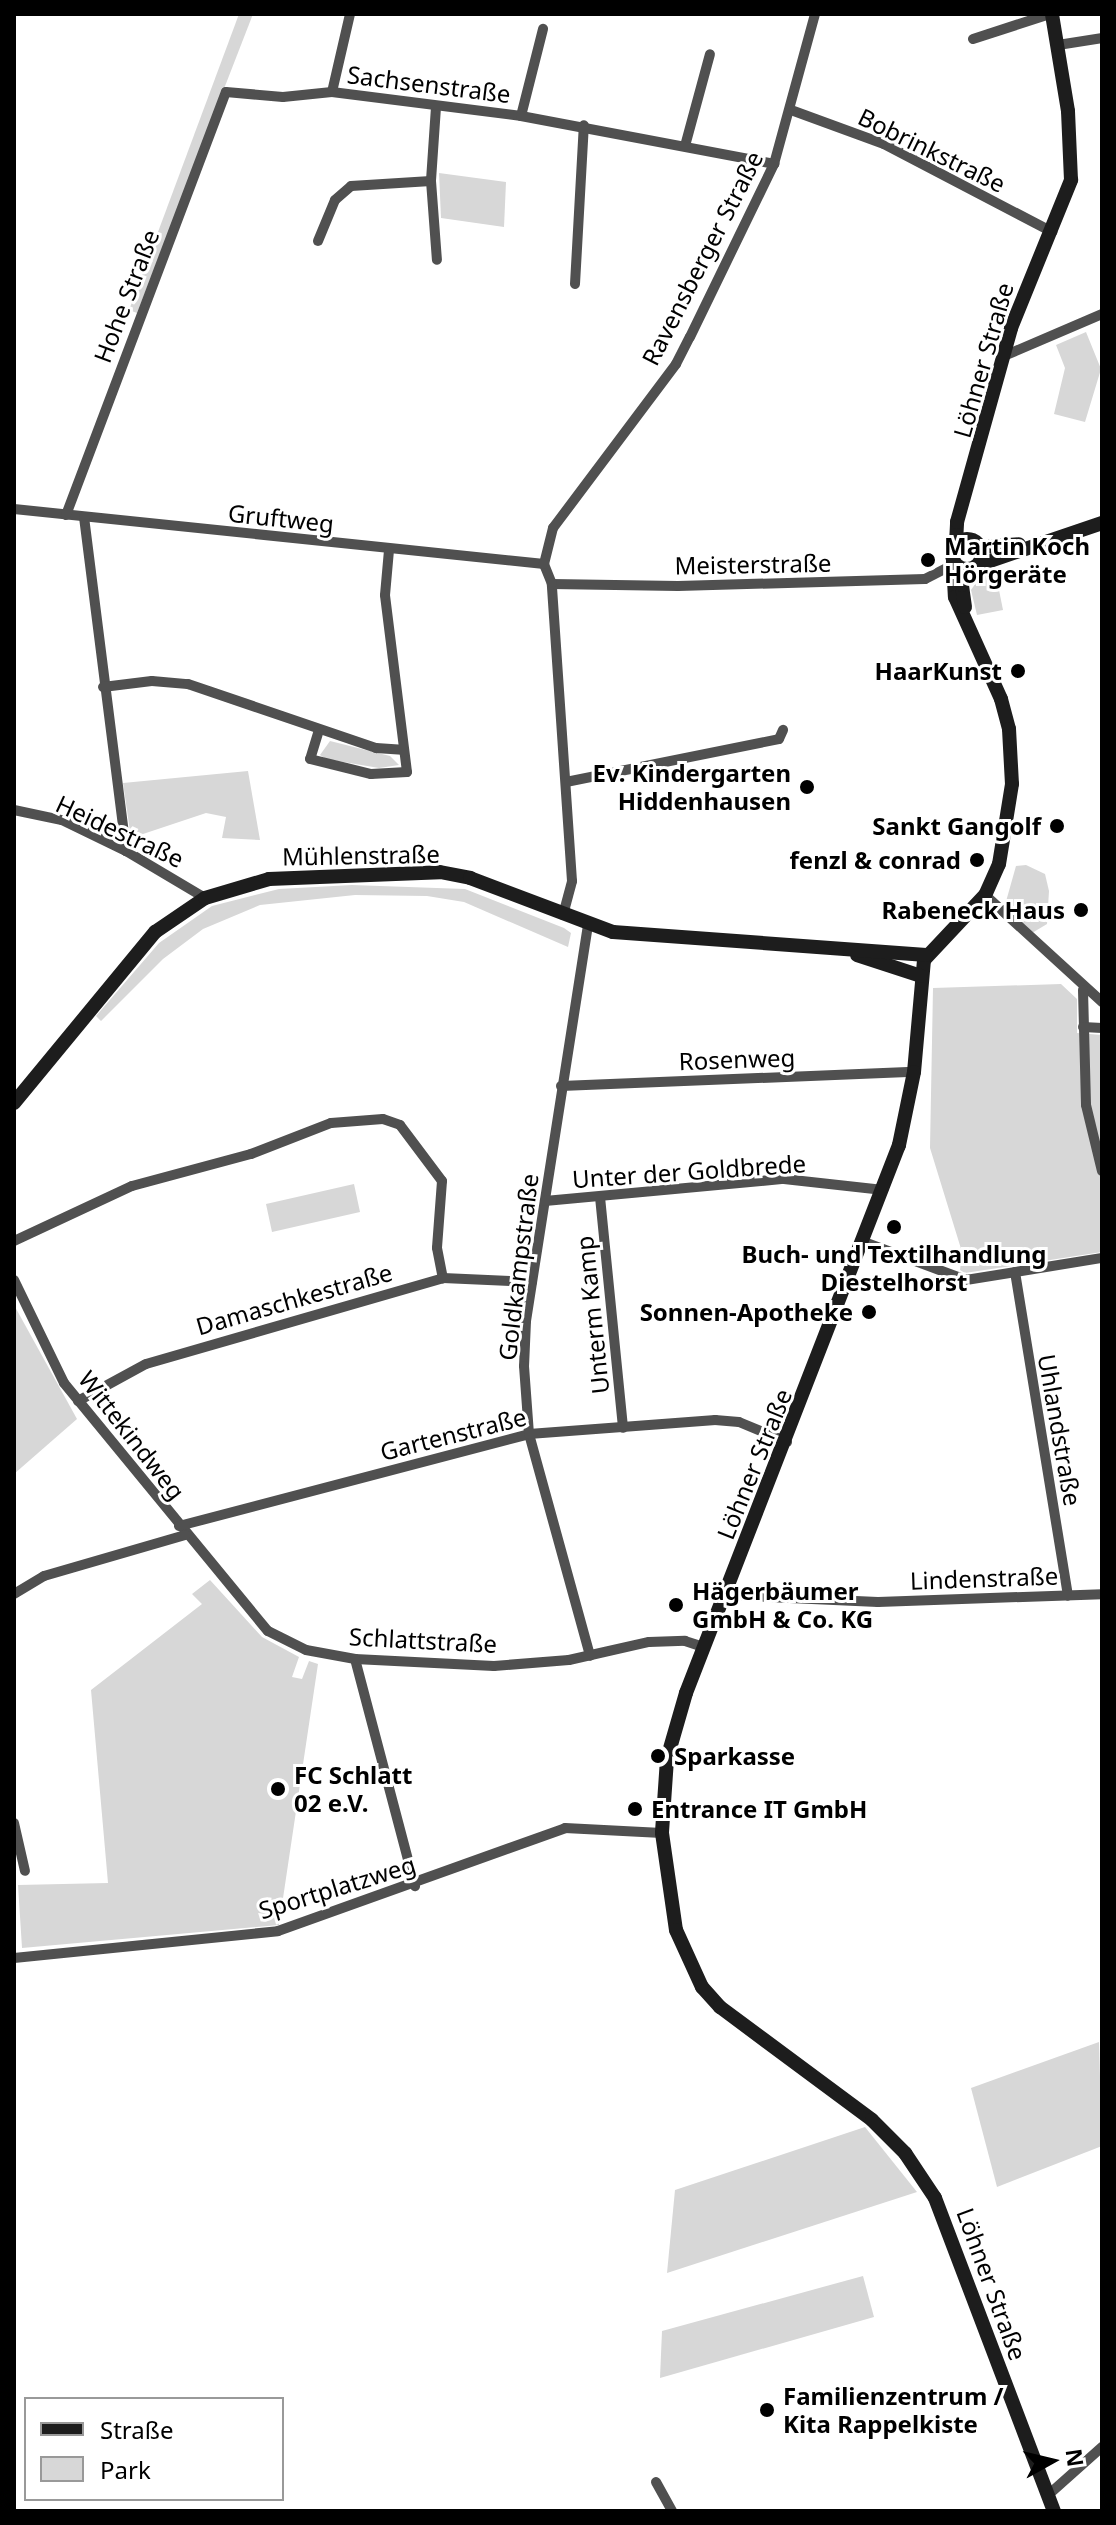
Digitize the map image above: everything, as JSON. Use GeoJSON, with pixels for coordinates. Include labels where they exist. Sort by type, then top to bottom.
{"type":"FeatureCollection","features":[{"type":"Feature","properties":{"kind":"main road","name":"Löhner Straße"},"geometry":{"type":"LineString","coordinates":[[969,543],[965,523],[970,487],[1004,356],[1022,294],[1052,232],[1071,180],[1072,158],[1058,45],[1051,14]]}},
{"type":"Feature","properties":{"kind":"main road"},"geometry":{"type":"LineString","coordinates":[[969,627],[962,585],[973,568],[1032,543],[1102,523]]}},
{"type":"Feature","properties":{"kind":"main road"},"geometry":{"type":"LineString","coordinates":[[926,955],[985,895],[1005,833],[1012,756],[1001,699],[955,597],[952,563],[969,543],[1032,543]]}},
{"type":"Feature","properties":{"kind":"main road"},"geometry":{"type":"LineString","coordinates":[[969,543],[973,568]]}},
{"type":"Feature","properties":{"kind":"main road"},"geometry":{"type":"LineString","coordinates":[[952,563],[973,568]]}},
{"type":"Feature","properties":{"kind":"main road","name":"Mühlenstraße"},"geometry":{"type":"LineString","coordinates":[[14,1103],[155,932],[205,898],[286,876],[440,872],[470,878],[588,925],[683,941],[926,955]]}},
{"type":"Feature","properties":{"kind":"main road","name":"Mühlenstraße"},"geometry":{"type":"LineString","coordinates":[[841,951],[921,976]]}},
{"type":"Feature","properties":{"kind":"main road","name":"Löhner Straße"},"geometry":{"type":"LineString","coordinates":[[926,955],[921,976],[914,1072],[883,1190],[787,1442],[703,1647],[667,1759],[662,1833],[676,1930],[702,1987],[720,2007],[872,2120],[905,2153],[935,2198],[1054,2511]]}},
{"type":"Feature","properties":{"kind":"street","name":"Sachsenstraße"},"geometry":{"type":"LineString","coordinates":[[332,92],[350,14]]}},
{"type":"Feature","properties":{"kind":"street","name":"Ravensberger Straße"},"geometry":{"type":"LineString","coordinates":[[544,564],[564,508],[676,364],[774,164],[815,14]]}},
{"type":"Feature","properties":{"kind":"street"},"geometry":{"type":"LineString","coordinates":[[973,39],[1051,14]]}},
{"type":"Feature","properties":{"kind":"street","name":"Sachsenstraße"},"geometry":{"type":"LineString","coordinates":[[521,116],[543,29]]}},
{"type":"Feature","properties":{"kind":"street"},"geometry":{"type":"LineString","coordinates":[[1058,45],[1102,38]]}},
{"type":"Feature","properties":{"kind":"street"},"geometry":{"type":"LineString","coordinates":[[685,146],[710,54]]}},
{"type":"Feature","properties":{"kind":"street","name":"Sachsenstraße"},"geometry":{"type":"LineString","coordinates":[[226,92],[283,97],[332,92],[521,116],[584,125],[774,164]]}},
{"type":"Feature","properties":{"kind":"street","name":"Hohe Straße"},"geometry":{"type":"LineString","coordinates":[[66,515],[226,92]]}},
{"type":"Feature","properties":{"kind":"street"},"geometry":{"type":"LineString","coordinates":[[436,107],[431,181],[437,260]]}},
{"type":"Feature","properties":{"kind":"street","name":"Bobrinkstraße"},"geometry":{"type":"LineString","coordinates":[[791,110],[884,144],[1052,232]]}},
{"type":"Feature","properties":{"kind":"street"},"geometry":{"type":"LineString","coordinates":[[575,284],[584,125]]}},
{"type":"Feature","properties":{"kind":"street"},"geometry":{"type":"LineString","coordinates":[[318,241],[335,200],[351,186],[431,181]]}},
{"type":"Feature","properties":{"kind":"street"},"geometry":{"type":"LineString","coordinates":[[1004,356],[1102,314]]}},
{"type":"Feature","properties":{"kind":"street","name":"Gruftweg"},"geometry":{"type":"LineString","coordinates":[[14,509],[544,564]]}},
{"type":"Feature","properties":{"kind":"street"},"geometry":{"type":"LineString","coordinates":[[84,517],[126,851]]}},
{"type":"Feature","properties":{"kind":"street"},"geometry":{"type":"LineString","coordinates":[[319,730],[310,759],[346,770],[407,772],[385,595],[389,550]]}},
{"type":"Feature","properties":{"kind":"street","name":"Meisterstraße"},"geometry":{"type":"LineString","coordinates":[[552,584],[925,579],[952,563]]}},
{"type":"Feature","properties":{"kind":"street"},"geometry":{"type":"LineString","coordinates":[[544,564],[552,584],[572,881],[563,915]]}},
{"type":"Feature","properties":{"kind":"street"},"geometry":{"type":"LineString","coordinates":[[103,687],[152,681],[188,684],[376,748],[402,750]]}},
{"type":"Feature","properties":{"kind":"street"},"geometry":{"type":"LineString","coordinates":[[566,782],[779,739],[783,730]]}},
{"type":"Feature","properties":{"kind":"street","name":"Heidestraße"},"geometry":{"type":"LineString","coordinates":[[14,810],[62,820],[126,851],[205,898]]}},
{"type":"Feature","properties":{"kind":"street"},"geometry":{"type":"LineString","coordinates":[[985,895],[1083,990],[1102,1002]]}},
{"type":"Feature","properties":{"kind":"street","name":"Goldkampstraße"},"geometry":{"type":"LineString","coordinates":[[588,925],[532,1282],[524,1366],[529,1434],[590,1656]]}},
{"type":"Feature","properties":{"kind":"street"},"geometry":{"type":"LineString","coordinates":[[1083,990],[1086,1105],[1102,1171]]}},
{"type":"Feature","properties":{"kind":"street"},"geometry":{"type":"LineString","coordinates":[[1083,1027],[1102,1028]]}},
{"type":"Feature","properties":{"kind":"street","name":"Rosenweg"},"geometry":{"type":"LineString","coordinates":[[561,1086],[914,1072]]}},
{"type":"Feature","properties":{"kind":"street"},"geometry":{"type":"LineString","coordinates":[[14,1241],[132,1186],[251,1154],[331,1123],[383,1119],[400,1125],[442,1181],[437,1248],[443,1278]]}},
{"type":"Feature","properties":{"kind":"street","name":"Unter der Goldbrede"},"geometry":{"type":"LineString","coordinates":[[545,1201],[784,1179],[883,1190]]}},
{"type":"Feature","properties":{"kind":"street","name":"Unterm Kamp"},"geometry":{"type":"LineString","coordinates":[[600,1197],[623,1428]]}},
{"type":"Feature","properties":{"kind":"street"},"geometry":{"type":"LineString","coordinates":[[864,1242],[966,1280],[1102,1258]]}},
{"type":"Feature","properties":{"kind":"street","name":"Uhlandstraße"},"geometry":{"type":"LineString","coordinates":[[1015,1272],[1068,1596]]}},
{"type":"Feature","properties":{"kind":"street","name":"Damaschkestraße"},"geometry":{"type":"LineString","coordinates":[[78,1401],[146,1364],[443,1278],[532,1282]]}},
{"type":"Feature","properties":{"kind":"street","name":"Wittekindweg"},"geometry":{"type":"LineString","coordinates":[[14,1280],[64,1383],[182,1531]]}},
{"type":"Feature","properties":{"kind":"street","name":"Gartenstraße"},"geometry":{"type":"LineString","coordinates":[[182,1531],[529,1434],[739,1422],[787,1442]]}},
{"type":"Feature","properties":{"kind":"street"},"geometry":{"type":"LineString","coordinates":[[14,1594],[44,1576],[182,1531]]}},
{"type":"Feature","properties":{"kind":"street","name":"Schlattstraße"},"geometry":{"type":"LineString","coordinates":[[182,1531],[268,1631],[306,1650],[355,1659],[494,1666],[590,1656],[649,1642],[685,1641],[703,1647]]}},
{"type":"Feature","properties":{"kind":"street","name":"Lindenstraße"},"geometry":{"type":"LineString","coordinates":[[724,1595],[878,1602],[1102,1594]]}},
{"type":"Feature","properties":{"kind":"street"},"geometry":{"type":"LineString","coordinates":[[355,1659],[415,1886]]}},
{"type":"Feature","properties":{"kind":"street"},"geometry":{"type":"LineString","coordinates":[[14,1823],[25,1871]]}},
{"type":"Feature","properties":{"kind":"street","name":"Sportplatzweg"},"geometry":{"type":"LineString","coordinates":[[14,1958],[278,1931],[415,1886],[565,1828],[662,1833]]}},
{"type":"Feature","properties":{"kind":"street"},"geometry":{"type":"LineString","coordinates":[[1047,2496],[1102,2447]]}},
{"type":"Feature","properties":{"kind":"street"},"geometry":{"type":"LineString","coordinates":[[656,2482],[672,2511]]}},
{"type":"Feature","properties":{"kind":"green space"},"geometry":{"type":"Polygon","coordinates":[[[239,14],[253,14],[137,313],[129,310],[239,14]]]}},
{"type":"Feature","properties":{"kind":"green space"},"geometry":{"type":"Polygon","coordinates":[[[439,173],[506,182],[504,227],[441,218],[439,173]]]}},
{"type":"Feature","properties":{"kind":"green space"},"geometry":{"type":"Polygon","coordinates":[[[1086,332],[1101,369],[1085,422],[1054,414],[1065,368],[1056,345],[1086,332]]]}},
{"type":"Feature","properties":{"kind":"green space"},"geometry":{"type":"Polygon","coordinates":[[[995,570],[1003,610],[977,615],[971,590],[980,577],[995,570]]]}},
{"type":"Feature","properties":{"kind":"green space"},"geometry":{"type":"Polygon","coordinates":[[[330,741],[390,756],[399,765],[379,768],[326,759],[320,755],[330,741]]]}},
{"type":"Feature","properties":{"kind":"green space"},"geometry":{"type":"Polygon","coordinates":[[[248,771],[260,840],[222,838],[226,817],[206,813],[131,838],[123,783],[248,771]]]}},
{"type":"Feature","properties":{"kind":"green space"},"geometry":{"type":"Polygon","coordinates":[[[1026,865],[1045,874],[1049,891],[1047,924],[1032,933],[1005,905],[1016,866],[1026,865]]]}},
{"type":"Feature","properties":{"kind":"green space"},"geometry":{"type":"Polygon","coordinates":[[[352,885],[465,889],[564,928],[571,933],[568,947],[464,902],[427,896],[355,895],[260,905],[203,929],[163,959],[101,1021],[96,1016],[159,943],[212,906],[279,889],[352,885]]]}},
{"type":"Feature","properties":{"kind":"green space"},"geometry":{"type":"Polygon","coordinates":[[[1061,984],[1077,999],[1077,1033],[1102,1035],[1102,1252],[965,1273],[960,1270],[962,1252],[930,1148],[933,988],[1061,984]]]}},
{"type":"Feature","properties":{"kind":"green space"},"geometry":{"type":"Polygon","coordinates":[[[354,1184],[360,1212],[272,1232],[266,1204],[354,1184]]]}},
{"type":"Feature","properties":{"kind":"green space"},"geometry":{"type":"Polygon","coordinates":[[[14,1305],[77,1419],[14,1474],[14,1305]]]}},
{"type":"Feature","properties":{"kind":"green space"},"geometry":{"type":"Polygon","coordinates":[[[210,1580],[262,1637],[299,1657],[292,1677],[302,1679],[309,1661],[318,1664],[279,1925],[22,1948],[18,1885],[108,1883],[91,1690],[202,1604],[192,1594],[210,1580]]]}},
{"type":"Feature","properties":{"kind":"green space"},"geometry":{"type":"Polygon","coordinates":[[[1099,2042],[1102,2146],[997,2187],[971,2088],[1099,2042]]]}},
{"type":"Feature","properties":{"kind":"green space"},"geometry":{"type":"Polygon","coordinates":[[[865,2127],[917,2192],[667,2273],[675,2190],[865,2127]]]}},
{"type":"Feature","properties":{"kind":"green space"},"geometry":{"type":"Polygon","coordinates":[[[863,2276],[874,2317],[660,2378],[662,2331],[863,2276]]]}},
{"type":"Feature","properties":{"kind":"place","name":"Martin Koch Hörgeräte"},"geometry":{"type":"Point","coordinates":[928,560]}},
{"type":"Feature","properties":{"kind":"place","name":"HaarKunst"},"geometry":{"type":"Point","coordinates":[1018,671]}},
{"type":"Feature","properties":{"kind":"place","name":"Ev. Kindergarten Hiddenhausen"},"geometry":{"type":"Point","coordinates":[807,787]}},
{"type":"Feature","properties":{"kind":"place","name":"Sankt Gangolf"},"geometry":{"type":"Point","coordinates":[1057,826]}},
{"type":"Feature","properties":{"kind":"place","name":"fenzl & conrad"},"geometry":{"type":"Point","coordinates":[977,860]}},
{"type":"Feature","properties":{"kind":"place","name":"Rabeneck Haus"},"geometry":{"type":"Point","coordinates":[1081,910]}},
{"type":"Feature","properties":{"kind":"place","name":"Buch- und Textilhandlung Diestelhorst"},"geometry":{"type":"Point","coordinates":[894,1227]}},
{"type":"Feature","properties":{"kind":"place","name":"Sonnen-Apotheke"},"geometry":{"type":"Point","coordinates":[869,1312]}},
{"type":"Feature","properties":{"kind":"place","name":"Hägerbäumer GmbH & Co. KG"},"geometry":{"type":"Point","coordinates":[676,1605]}},
{"type":"Feature","properties":{"kind":"place","name":"Sparkasse"},"geometry":{"type":"Point","coordinates":[658,1756]}},
{"type":"Feature","properties":{"kind":"place","name":"FC Schlatt 02 e.V."},"geometry":{"type":"Point","coordinates":[278,1789]}},
{"type":"Feature","properties":{"kind":"place","name":"Entrance IT GmbH"},"geometry":{"type":"Point","coordinates":[635,1809]}},
{"type":"Feature","properties":{"kind":"place","name":"Familienzentrum / Kita Rappelkiste"},"geometry":{"type":"Point","coordinates":[767,2410]}}]}
